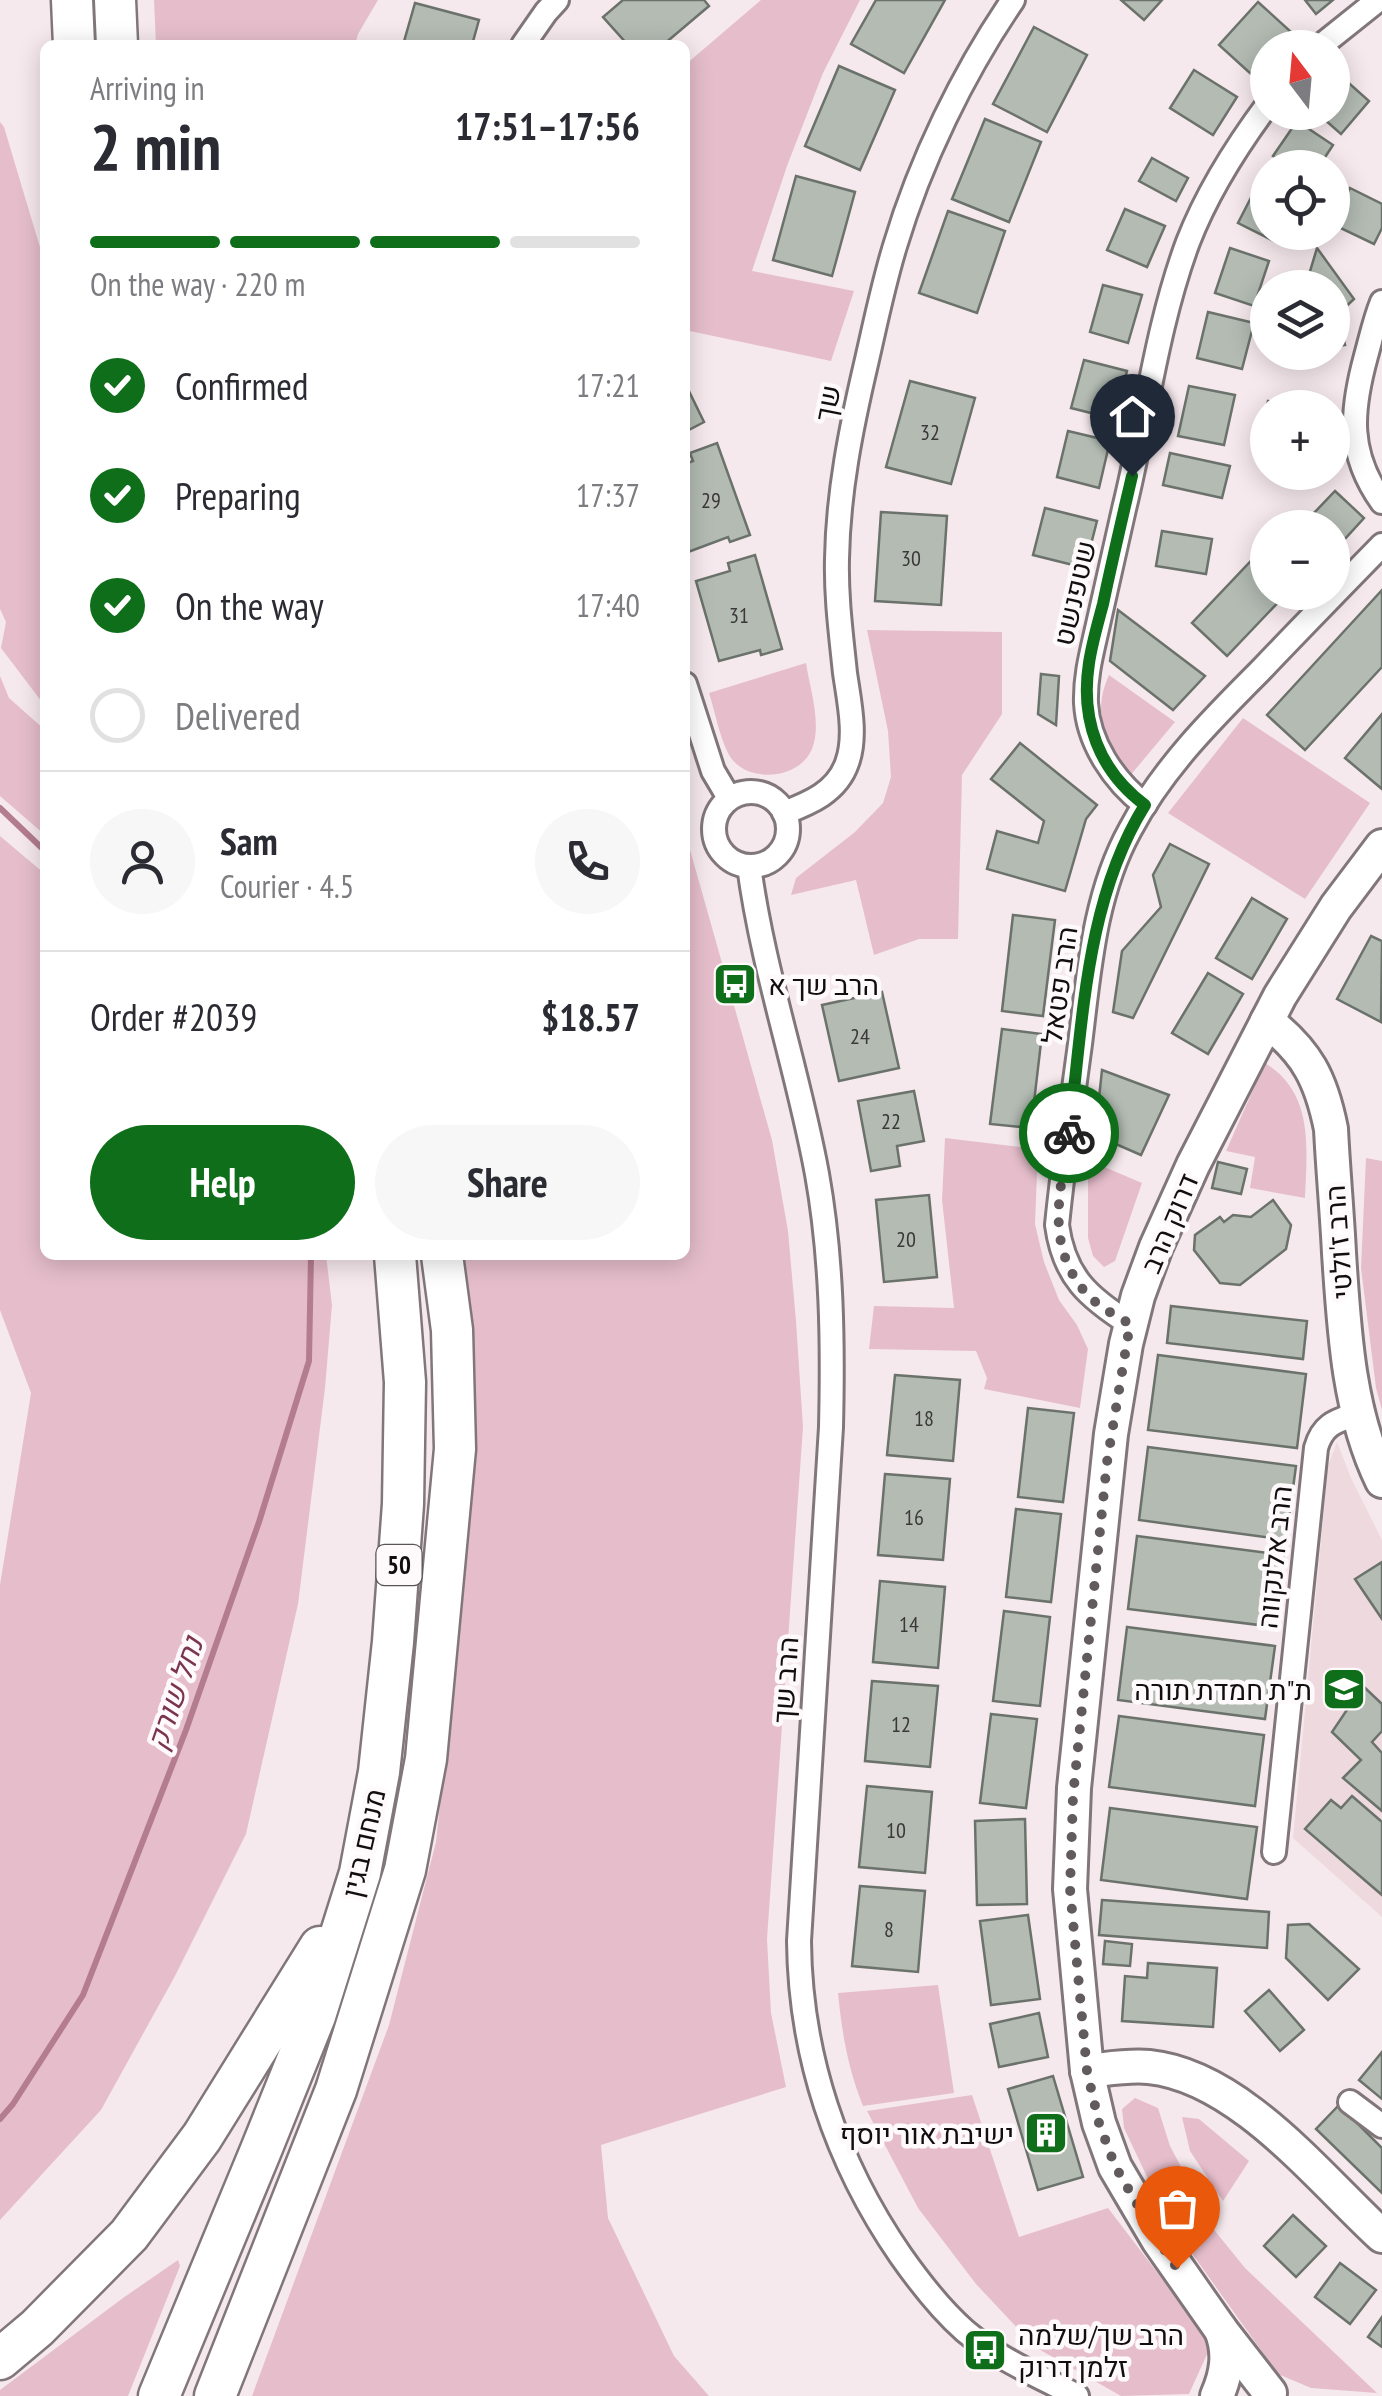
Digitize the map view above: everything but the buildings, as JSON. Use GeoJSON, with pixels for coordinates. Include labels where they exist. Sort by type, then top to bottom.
{"type":"FeatureCollection","features":[{"type":"Feature","properties":{"kind":"highway"},"geometry":{"type":"LineString","coordinates":[[72,0],[74,40]]}},
{"type":"Feature","properties":{"kind":"highway"},"geometry":{"type":"LineString","coordinates":[[115,0],[116,40]]}},
{"type":"Feature","properties":{"kind":"highway","name":"מנחם בגין"},"geometry":{"type":"LineString","coordinates":[[158,2396],[308,2032],[360,1873],[379,1772],[403,1504],[405,1382],[396,1260]]}},
{"type":"Feature","properties":{"kind":"highway","name":"מנחם בגין"},"geometry":{"type":"LineString","coordinates":[[214,2396],[336,2090],[405,1870],[426,1759],[454,1449],[452,1330],[443,1260]]}},
{"type":"Feature","properties":{"kind":"highway"},"geometry":{"type":"LineString","coordinates":[[0,2359],[37,2328],[129,2235],[202,2137],[261,2045],[360,1873]]}},
{"type":"Feature","properties":{"kind":"street"},"geometry":{"type":"LineString","coordinates":[[526,40],[558,0]]}},
{"type":"Feature","properties":{"kind":"street","name":"שך"},"geometry":{"type":"LineString","coordinates":[[784,812],[814,802],[834,784],[848,762],[851,732],[836,598],[837,554],[840,506],[861,386],[894,246],[919,179],[969,74],[1012,0]]}},
{"type":"Feature","properties":{"kind":"street"},"geometry":{"type":"LineString","coordinates":[[1340,30],[1378,0]]}},
{"type":"Feature","properties":{"kind":"street","name":"שטפנשט"},"geometry":{"type":"LineString","coordinates":[[1145,805],[1115,778],[1097,745],[1086,706],[1089,662],[1154,362],[1188,244],[1222,173],[1251,130]]}},
{"type":"Feature","properties":{"kind":"street"},"geometry":{"type":"LineString","coordinates":[[1382,302],[1358,385],[1354,418],[1364,472],[1382,502]]}},
{"type":"Feature","properties":{"kind":"street","name":"הרב פטאל"},"geometry":{"type":"LineString","coordinates":[[1130,1324],[1087,1294],[1067,1264],[1057,1226],[1091,958],[1116,858],[1145,805],[1181,756],[1382,545]]}},
{"type":"Feature","properties":{"kind":"street"},"geometry":{"type":"LineString","coordinates":[[690,700],[713,772],[730,798]]}},
{"type":"Feature","properties":{"kind":"street"},"geometry":{"type":"LineString","coordinates":[[741,793],[766,795],[784,812],[788,825],[782,849],[762,864],[738,864],[720,850],[715,840],[713,828],[721,806],[741,793]]}},
{"type":"Feature","properties":{"kind":"street","name":"דרוק הרב"},"geometry":{"type":"LineString","coordinates":[[1272,2394],[1158,2240],[1115,2166],[1099,2123],[1087,2071],[1070,1889],[1072,1812],[1107,1462],[1130,1324],[1172,1211],[1280,996],[1336,908],[1382,846]]}},
{"type":"Feature","properties":{"kind":"street","name":"הרב שך"},"geometry":{"type":"LineString","coordinates":[[750,866],[761,942],[816,1170],[829,1261],[831,1427],[800,1923],[799,1972],[808,2041],[826,2108],[852,2172],[885,2233],[920,2282],[942,2309],[991,2350],[1077,2396]]}},
{"type":"Feature","properties":{"kind":"street","name":"הרב ז'ולטי"},"geometry":{"type":"LineString","coordinates":[[1267,1021],[1290,1039],[1306,1059],[1327,1109],[1348,1361],[1359,1412],[1382,1481]]}},
{"type":"Feature","properties":{"kind":"street","name":"הרב אלנקווה"},"geometry":{"type":"LineString","coordinates":[[1274,1852],[1316,1448],[1320,1434],[1330,1424],[1359,1412]]}},
{"type":"Feature","properties":{"kind":"street"},"geometry":{"type":"LineString","coordinates":[[1087,2071],[1158,2069],[1206,2084],[1282,2140],[1382,2236]]}},
{"type":"Feature","properties":{"kind":"street"},"geometry":{"type":"LineString","coordinates":[[1350,2102],[1382,2126]]}},
{"type":"Feature","properties":{"kind":"street"},"geometry":{"type":"LineString","coordinates":[[1218,2396],[1228,2354],[1221,2330]]}},
{"type":"Feature","properties":{"kind":"street"},"geometry":{"type":"LineString","coordinates":[[1218,2396],[1248,2388],[1272,2394]]}},
{"type":"Feature","properties":{"kind":"shaded area"},"geometry":{"type":"Polygon","coordinates":[[[154,0],[378,0],[356,40],[156,40],[154,0]]]}},
{"type":"Feature","properties":{"kind":"shaded area"},"geometry":{"type":"Polygon","coordinates":[[[761,0],[860,0],[823,73],[752,271],[854,291],[831,361],[690,331],[690,61],[761,0]]]}},
{"type":"Feature","properties":{"kind":"shaded area"},"geometry":{"type":"Polygon","coordinates":[[[0,122],[40,247],[40,699],[1,648],[6,622],[0,609],[0,122]]]}},
{"type":"Feature","properties":{"kind":"shaded area"},"geometry":{"type":"Polygon","coordinates":[[[867,630],[1002,632],[1002,714],[962,775],[958,939],[919,939],[874,955],[856,880],[791,895],[796,878],[855,832],[883,803],[891,777],[888,731],[867,630]]]}},
{"type":"Feature","properties":{"kind":"shaded area"},"geometry":{"type":"Polygon","coordinates":[[[806,663],[816,718],[812,749],[805,760],[784,773],[758,774],[746,770],[728,753],[709,693],[806,663]]]}},
{"type":"Feature","properties":{"kind":"shaded area"},"geometry":{"type":"Polygon","coordinates":[[[1109,675],[1175,722],[1129,777],[1108,741],[1101,716],[1109,675]]]}},
{"type":"Feature","properties":{"kind":"shaded area"},"geometry":{"type":"Polygon","coordinates":[[[0,676],[9,698],[40,726],[40,831],[0,796],[0,676]]]}},
{"type":"Feature","properties":{"kind":"shaded area"},"geometry":{"type":"Polygon","coordinates":[[[1243,718],[1370,803],[1305,899],[1168,813],[1243,718]]]}},
{"type":"Feature","properties":{"kind":"shaded area"},"geometry":{"type":"Polygon","coordinates":[[[0,836],[40,870],[40,1260],[327,1260],[332,1305],[298,1604],[246,1834],[175,1976],[101,2110],[0,2220],[0,1585],[31,1393],[0,1310],[0,836]]]}},
{"type":"Feature","properties":{"kind":"shaded area"},"geometry":{"type":"Polygon","coordinates":[[[690,850],[772,1140],[788,1231],[803,1427],[767,1939],[771,2013],[786,2087],[601,2145],[608,2218],[674,2356],[709,2396],[252,2396],[389,2025],[436,1842],[477,1453],[458,1260],[690,1260],[690,850]]]}},
{"type":"Feature","properties":{"kind":"shaded area"},"geometry":{"type":"Polygon","coordinates":[[[1265,1063],[1281,1075],[1300,1105],[1306,1141],[1305,1198],[1250,1188],[1255,1157],[1226,1151],[1265,1063]]]}},
{"type":"Feature","properties":{"kind":"shaded area"},"geometry":{"type":"Polygon","coordinates":[[[945,1138],[1038,1149],[1035,1224],[1044,1262],[1059,1300],[1088,1349],[1080,1408],[984,1389],[987,1378],[976,1351],[869,1349],[874,1306],[954,1308],[942,1200],[945,1138]]]}},
{"type":"Feature","properties":{"kind":"shaded area"},"geometry":{"type":"Polygon","coordinates":[[[1366,1158],[1382,1161],[1382,1410],[1361,1268],[1366,1158]]]}},
{"type":"Feature","properties":{"kind":"shaded area"},"geometry":{"type":"Polygon","coordinates":[[[1088,1160],[1142,1183],[1115,1261],[1104,1267],[1093,1256],[1088,1238],[1088,1160]]]}},
{"type":"Feature","properties":{"kind":"shaded area","name":"ת\"ת חמדת תורה"},"geometry":{"type":"Polygon","coordinates":[[[1337,1442],[1382,1540],[1382,1917],[1293,1838],[1328,1466],[1337,1442]]]}},
{"type":"Feature","properties":{"kind":"shaded area"},"geometry":{"type":"Polygon","coordinates":[[[938,1985],[954,2093],[863,2106],[846,2051],[838,1993],[938,1985]]]}},
{"type":"Feature","properties":{"kind":"shaded area"},"geometry":{"type":"Polygon","coordinates":[[[972,2095],[1019,2237],[1108,2208],[1202,2331],[1208,2352],[1189,2394],[1121,2396],[1035,2347],[976,2284],[918,2208],[867,2111],[972,2095]]]}},
{"type":"Feature","properties":{"kind":"shaded area"},"geometry":{"type":"Polygon","coordinates":[[[1135,2098],[1158,2108],[1170,2146],[1215,2231],[1245,2268],[1377,2393],[1311,2388],[1278,2374],[1166,2217],[1124,2128],[1122,2109],[1135,2098]]]}},
{"type":"Feature","properties":{"kind":"shaded area"},"geometry":{"type":"Polygon","coordinates":[[[1182,2117],[1199,2119],[1249,2161],[1223,2201],[1190,2151],[1182,2117]]]}},
{"type":"Feature","properties":{"kind":"shaded area"},"geometry":{"type":"Polygon","coordinates":[[[178,2260],[180,2266],[128,2396],[0,2396],[0,2390],[178,2260]]]}},
{"type":"Feature","properties":{"kind":"waterway","name":"נחל שורק"},"geometry":{"type":"LineString","coordinates":[[0,808],[40,846]]}},
{"type":"Feature","properties":{"kind":"waterway","name":"נחל שורק"},"geometry":{"type":"LineString","coordinates":[[0,2119],[83,1995],[186,1730],[259,1522],[309,1361],[311,1260]]}},
{"type":"Feature","properties":{"kind":"way so far"},"geometry":{"type":"LineString","coordinates":[[1069,1133],[1057,1226],[1060,1248],[1087,1294],[1130,1324],[1110,1434],[1073,1796],[1070,1889],[1087,2071],[1099,2123],[1115,2166],[1177,2268]]}},
{"type":"Feature","properties":{"kind":"place","name":"הרב שך א"},"geometry":{"type":"Point","coordinates":[735,984]}},
{"type":"Feature","properties":{"kind":"place","name":"ת\"ת חמדת תורה"},"geometry":{"type":"Point","coordinates":[1344,1689]}},
{"type":"Feature","properties":{"kind":"place","name":"ישיבת אור יוסף"},"geometry":{"type":"Point","coordinates":[1046,2133]}},
{"type":"Feature","properties":{"kind":"place","name":"הרב שך/שלמה זלמן דרוק"},"geometry":{"type":"Point","coordinates":[985,2350]}},
{"type":"Feature","properties":{"kind":"route"},"geometry":{"type":"LineString","coordinates":[[1069,1133],[1098,920],[1116,858],[1145,805],[1115,778],[1097,745],[1086,706],[1089,662],[1132,476]]}}]}
